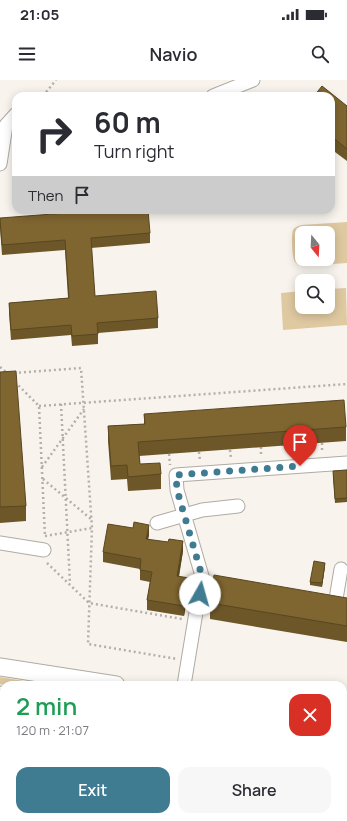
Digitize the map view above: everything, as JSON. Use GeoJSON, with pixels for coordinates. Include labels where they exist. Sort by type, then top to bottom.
{"type":"FeatureCollection","features":[{"type":"Feature","properties":{"kind":"main road"},"geometry":{"type":"LineString","coordinates":[[0,666],[92,681]]}},
{"type":"Feature","properties":{"kind":"street"},"geometry":{"type":"LineString","coordinates":[[223,92],[253,80]]}},
{"type":"Feature","properties":{"kind":"street"},"geometry":{"type":"LineString","coordinates":[[0,164],[6,125],[12,118]]}},
{"type":"Feature","properties":{"kind":"street"},"geometry":{"type":"LineString","coordinates":[[185,681],[195,621],[206,577],[184,515],[177,490],[176,475],[347,463]]}},
{"type":"Feature","properties":{"kind":"street"},"geometry":{"type":"LineString","coordinates":[[157,523],[202,510],[238,506]]}},
{"type":"Feature","properties":{"kind":"street"},"geometry":{"type":"LineString","coordinates":[[0,543],[44,555]]}},
{"type":"Feature","properties":{"kind":"street"},"geometry":{"type":"LineString","coordinates":[[336,599],[341,569]]}},
{"type":"Feature","properties":{"kind":"path"},"geometry":{"type":"LineString","coordinates":[[46,92],[56,80]]}},
{"type":"Feature","properties":{"kind":"path"},"geometry":{"type":"LineString","coordinates":[[0,367],[39,406],[45,536],[92,528]]}},
{"type":"Feature","properties":{"kind":"path"},"geometry":{"type":"LineString","coordinates":[[6,373],[81,368],[92,520],[88,644],[188,661]]}},
{"type":"Feature","properties":{"kind":"path"},"geometry":{"type":"LineString","coordinates":[[39,406],[347,384]]}},
{"type":"Feature","properties":{"kind":"path"},"geometry":{"type":"LineString","coordinates":[[61,404],[70,584]]}},
{"type":"Feature","properties":{"kind":"path"},"geometry":{"type":"LineString","coordinates":[[42,467],[84,409]]}},
{"type":"Feature","properties":{"kind":"path"},"geometry":{"type":"LineString","coordinates":[[169,454],[170,470]]}},
{"type":"Feature","properties":{"kind":"path"},"geometry":{"type":"LineString","coordinates":[[42,479],[92,520]]}},
{"type":"Feature","properties":{"kind":"path"},"geometry":{"type":"LineString","coordinates":[[44,555],[90,604],[195,621]]}},
{"type":"Feature","properties":{"kind":"shaded area"},"geometry":{"type":"Polygon","coordinates":[[[347,222],[347,263],[335,264],[335,226],[298,226],[347,222]]]}},
{"type":"Feature","properties":{"kind":"shaded area"},"geometry":{"type":"Polygon","coordinates":[[[295,228],[295,262],[292,241],[293,230],[295,228]]]}},
{"type":"Feature","properties":{"kind":"shaded area"},"geometry":{"type":"Polygon","coordinates":[[[346,288],[347,325],[283,330],[281,293],[295,292],[295,314],[335,314],[335,289],[346,288]]]}},
{"type":"Feature","properties":{"kind":"shaded area"},"geometry":{"type":"Polygon","coordinates":[[[0,677],[24,681],[0,681],[0,677]]]}},
{"type":"Feature","properties":{"kind":"building"},"geometry":{"type":"Polygon","coordinates":[[[322,86],[330,92],[317,92],[322,86]]]}},
{"type":"Feature","properties":{"kind":"building"},"geometry":{"type":"Polygon","coordinates":[[[335,96],[347,106],[347,149],[335,139],[335,96]]]}},
{"type":"Feature","properties":{"kind":"building"},"geometry":{"type":"Polygon","coordinates":[[[53,214],[148,214],[150,233],[91,238],[95,296],[156,291],[158,318],[97,323],[98,334],[72,336],[71,325],[11,330],[9,303],[69,298],[65,240],[2,245],[0,218],[53,214]]]}},
{"type":"Feature","properties":{"kind":"building"},"geometry":{"type":"Polygon","coordinates":[[[16,371],[26,506],[0,507],[0,372],[16,371]]]}},
{"type":"Feature","properties":{"kind":"building"},"geometry":{"type":"Polygon","coordinates":[[[344,400],[346,427],[138,442],[140,464],[160,463],[161,474],[128,477],[127,465],[111,466],[108,426],[145,424],[144,414],[344,400]]]}},
{"type":"Feature","properties":{"kind":"building"},"geometry":{"type":"Polygon","coordinates":[[[347,470],[347,498],[335,499],[333,471],[347,470]]]}},
{"type":"Feature","properties":{"kind":"building"},"geometry":{"type":"Polygon","coordinates":[[[134,522],[149,525],[146,539],[168,542],[169,539],[183,541],[177,576],[189,578],[184,606],[147,600],[152,572],[140,570],[141,559],[103,552],[108,524],[133,528],[134,522]]]}},
{"type":"Feature","properties":{"kind":"building"},"geometry":{"type":"Polygon","coordinates":[[[314,561],[325,563],[322,583],[310,582],[314,561]]]}},
{"type":"Feature","properties":{"kind":"building"},"geometry":{"type":"Polygon","coordinates":[[[214,575],[347,598],[347,626],[210,603],[214,575]]]}},
{"type":"Feature","properties":{"kind":"route"},"geometry":{"type":"LineString","coordinates":[[200,594],[202,576],[177,490],[176,475],[300,466]]}}]}
